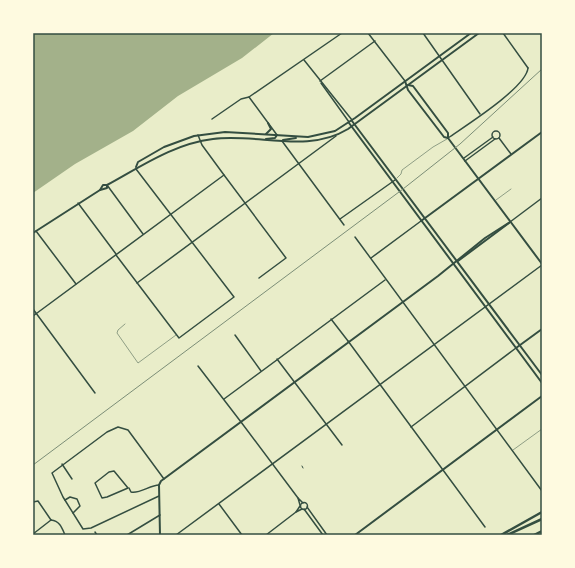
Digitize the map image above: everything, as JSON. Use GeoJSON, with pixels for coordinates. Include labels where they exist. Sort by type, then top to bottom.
{"type":"FeatureCollection","features":[{"type":"Feature","properties":{"kind":"highway"},"geometry":{"type":"LineString","coordinates":[[501,535],[542,512]]}},
{"type":"Feature","properties":{"kind":"highway"},"geometry":{"type":"LineString","coordinates":[[507,535],[542,519]]}},
{"type":"Feature","properties":{"kind":"highway"},"geometry":{"type":"LineString","coordinates":[[534,535],[542,531]]}},
{"type":"Feature","properties":{"kind":"main road"},"geometry":{"type":"LineString","coordinates":[[135,167],[138,162],[164,147],[198,135],[225,132],[313,137],[328,133],[349,123],[470,33]]}},
{"type":"Feature","properties":{"kind":"main road"},"geometry":{"type":"LineString","coordinates":[[33,233],[78,203],[100,190],[107,188],[108,185],[135,167],[178,146],[200,141],[226,138],[311,142],[336,136],[352,127],[479,33]]}},
{"type":"Feature","properties":{"kind":"main road"},"geometry":{"type":"LineString","coordinates":[[405,81],[408,85],[408,90],[444,136],[448,138],[542,265]]}},
{"type":"Feature","properties":{"kind":"main road"},"geometry":{"type":"LineString","coordinates":[[408,85],[413,86],[420,95],[448,133],[448,138]]}},
{"type":"Feature","properties":{"kind":"main road"},"geometry":{"type":"LineString","coordinates":[[352,120],[542,375]]}},
{"type":"Feature","properties":{"kind":"main road"},"geometry":{"type":"LineString","coordinates":[[266,134],[271,129],[268,123]]}},
{"type":"Feature","properties":{"kind":"main road"},"geometry":{"type":"LineString","coordinates":[[349,123],[542,383]]}},
{"type":"Feature","properties":{"kind":"main road"},"geometry":{"type":"LineString","coordinates":[[421,221],[542,132]]}},
{"type":"Feature","properties":{"kind":"main road"},"geometry":{"type":"LineString","coordinates":[[263,140],[275,138],[277,135]]}},
{"type":"Feature","properties":{"kind":"main road"},"geometry":{"type":"LineString","coordinates":[[282,141],[298,137]]}},
{"type":"Feature","properties":{"kind":"main road"},"geometry":{"type":"LineString","coordinates":[[160,535],[159,485],[164,479],[457,261],[465,252],[488,235],[510,222]]}},
{"type":"Feature","properties":{"kind":"main road"},"geometry":{"type":"LineString","coordinates":[[516,348],[542,330]]}},
{"type":"Feature","properties":{"kind":"main road"},"geometry":{"type":"LineString","coordinates":[[355,535],[542,396]]}},
{"type":"Feature","properties":{"kind":"street"},"geometry":{"type":"LineString","coordinates":[[212,119],[241,99],[249,97],[342,33]]}},
{"type":"Feature","properties":{"kind":"street"},"geometry":{"type":"LineString","coordinates":[[368,33],[405,81]]}},
{"type":"Feature","properties":{"kind":"street"},"geometry":{"type":"LineString","coordinates":[[423,33],[441,61],[480,114]]}},
{"type":"Feature","properties":{"kind":"street"},"geometry":{"type":"LineString","coordinates":[[448,138],[515,89],[525,77],[528,68],[503,33]]}},
{"type":"Feature","properties":{"kind":"street"},"geometry":{"type":"LineString","coordinates":[[320,81],[375,41]]}},
{"type":"Feature","properties":{"kind":"street"},"geometry":{"type":"LineString","coordinates":[[304,60],[349,123]]}},
{"type":"Feature","properties":{"kind":"street"},"geometry":{"type":"LineString","coordinates":[[320,81],[332,93],[352,120]]}},
{"type":"Feature","properties":{"kind":"street"},"geometry":{"type":"LineString","coordinates":[[249,97],[268,123],[276,131],[277,135]]}},
{"type":"Feature","properties":{"kind":"street"},"geometry":{"type":"LineString","coordinates":[[464,160],[493,137],[494,132],[498,132],[500,136],[499,138],[511,154]]}},
{"type":"Feature","properties":{"kind":"street"},"geometry":{"type":"LineString","coordinates":[[198,135],[200,141],[244,203],[286,258],[259,278]]}},
{"type":"Feature","properties":{"kind":"street"},"geometry":{"type":"LineString","coordinates":[[137,283],[336,136]]}},
{"type":"Feature","properties":{"kind":"street"},"geometry":{"type":"LineString","coordinates":[[464,160],[495,139],[499,138]]}},
{"type":"Feature","properties":{"kind":"street"},"geometry":{"type":"LineString","coordinates":[[282,141],[344,225]]}},
{"type":"Feature","properties":{"kind":"street"},"geometry":{"type":"LineString","coordinates":[[78,203],[179,338],[234,297],[135,167]]}},
{"type":"Feature","properties":{"kind":"street"},"geometry":{"type":"LineString","coordinates":[[33,316],[224,175]]}},
{"type":"Feature","properties":{"kind":"street"},"geometry":{"type":"LineString","coordinates":[[340,219],[396,179]]}},
{"type":"Feature","properties":{"kind":"street"},"geometry":{"type":"LineString","coordinates":[[108,185],[144,234]]}},
{"type":"Feature","properties":{"kind":"street"},"geometry":{"type":"LineString","coordinates":[[510,222],[542,198]]}},
{"type":"Feature","properties":{"kind":"street"},"geometry":{"type":"LineString","coordinates":[[371,258],[421,221]]}},
{"type":"Feature","properties":{"kind":"street"},"geometry":{"type":"LineString","coordinates":[[36,231],[76,284]]}},
{"type":"Feature","properties":{"kind":"street"},"geometry":{"type":"LineString","coordinates":[[355,237],[385,280],[542,491]]}},
{"type":"Feature","properties":{"kind":"street"},"geometry":{"type":"LineString","coordinates":[[176,535],[542,265]]}},
{"type":"Feature","properties":{"kind":"street"},"geometry":{"type":"LineString","coordinates":[[224,400],[277,359],[385,280]]}},
{"type":"Feature","properties":{"kind":"street"},"geometry":{"type":"LineString","coordinates":[[33,309],[95,393]]}},
{"type":"Feature","properties":{"kind":"street"},"geometry":{"type":"LineString","coordinates":[[331,319],[485,527]]}},
{"type":"Feature","properties":{"kind":"street"},"geometry":{"type":"LineString","coordinates":[[235,335],[261,371]]}},
{"type":"Feature","properties":{"kind":"street"},"geometry":{"type":"LineString","coordinates":[[411,427],[465,388],[516,348]]}},
{"type":"Feature","properties":{"kind":"street"},"geometry":{"type":"LineString","coordinates":[[277,359],[342,445]]}},
{"type":"Feature","properties":{"kind":"street"},"geometry":{"type":"LineString","coordinates":[[198,366],[298,498],[306,504],[327,535]]}},
{"type":"Feature","properties":{"kind":"street"},"geometry":{"type":"LineString","coordinates":[[159,496],[87,530],[82,528],[65,500],[52,475],[53,470],[113,428],[118,427],[128,430],[164,479]]}},
{"type":"Feature","properties":{"kind":"street"},"geometry":{"type":"LineString","coordinates":[[62,464],[72,479]]}},
{"type":"Feature","properties":{"kind":"street"},"geometry":{"type":"LineString","coordinates":[[128,488],[104,498],[100,496],[95,485],[97,481],[114,471],[128,488],[131,492],[136,492],[151,485],[159,485]]}},
{"type":"Feature","properties":{"kind":"street"},"geometry":{"type":"LineString","coordinates":[[65,500],[70,497],[77,499],[80,506],[73,513]]}},
{"type":"Feature","properties":{"kind":"street"},"geometry":{"type":"LineString","coordinates":[[298,498],[300,505],[323,535]]}},
{"type":"Feature","properties":{"kind":"street"},"geometry":{"type":"LineString","coordinates":[[33,502],[38,501],[51,520]]}},
{"type":"Feature","properties":{"kind":"street"},"geometry":{"type":"LineString","coordinates":[[296,512],[303,502]]}},
{"type":"Feature","properties":{"kind":"street"},"geometry":{"type":"LineString","coordinates":[[219,504],[242,535]]}},
{"type":"Feature","properties":{"kind":"street"},"geometry":{"type":"LineString","coordinates":[[266,535],[296,512],[307,507]]}},
{"type":"Feature","properties":{"kind":"street"},"geometry":{"type":"LineString","coordinates":[[127,535],[160,516]]}},
{"type":"Feature","properties":{"kind":"street"},"geometry":{"type":"LineString","coordinates":[[33,534],[51,520],[56,520],[60,524],[65,535]]}},
{"type":"Feature","properties":{"kind":"lane"},"geometry":{"type":"LineString","coordinates":[[396,179],[401,172],[433,146],[448,138]]}},
{"type":"Feature","properties":{"kind":"lane"},"geometry":{"type":"LineString","coordinates":[[495,201],[511,189]]}},
{"type":"Feature","properties":{"kind":"lane"},"geometry":{"type":"LineString","coordinates":[[125,324],[118,330],[117,333],[138,363],[176,335]]}},
{"type":"Feature","properties":{"kind":"lane"},"geometry":{"type":"LineString","coordinates":[[512,451],[542,429]]}},
{"type":"Feature","properties":{"kind":"shaded area"},"geometry":{"type":"Polygon","coordinates":[[[33,33],[274,33],[242,58],[178,96],[133,131],[75,164],[33,193],[33,33]]]}},
{"type":"Feature","properties":{"kind":"railway"},"geometry":{"type":"LineString","coordinates":[[33,465],[403,189],[460,144],[542,69]]}}]}
